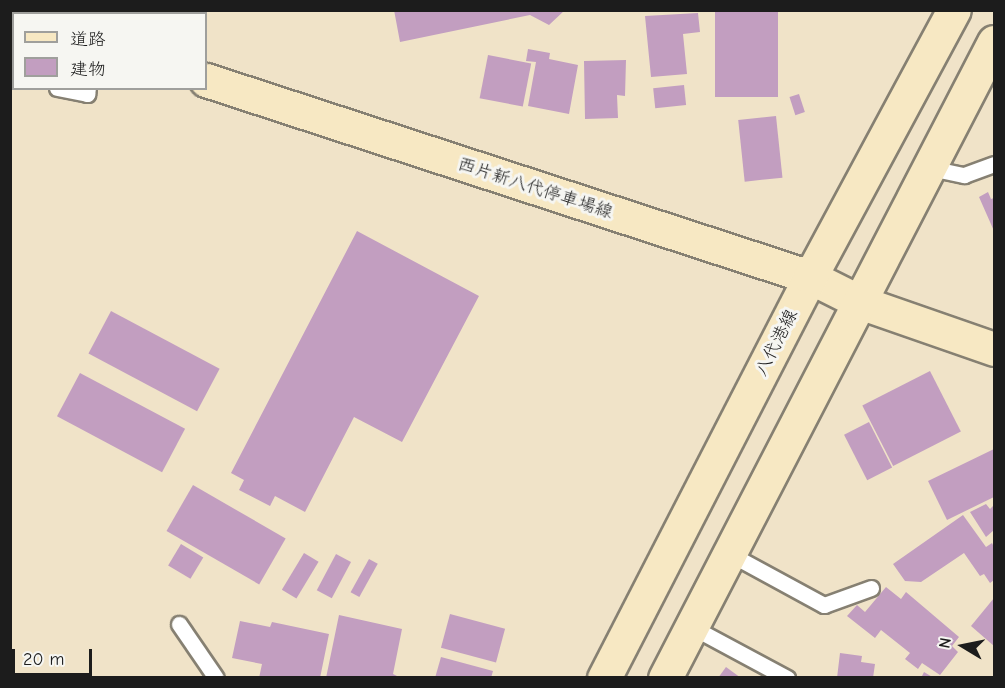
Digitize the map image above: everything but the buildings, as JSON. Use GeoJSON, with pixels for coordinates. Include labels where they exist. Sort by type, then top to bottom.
{"type":"FeatureCollection","features":[{"type":"Feature","properties":{"kind":"main road","name":"八代港線"},"geometry":{"type":"LineString","coordinates":[[604,678],[810,277],[954,10]]}},
{"type":"Feature","properties":{"kind":"main road"},"geometry":{"type":"LineString","coordinates":[[666,678],[862,303],[994,42]]}},
{"type":"Feature","properties":{"kind":"main road","name":"西片新八代停車場線"},"geometry":{"type":"LineString","coordinates":[[207,80],[810,277],[862,303],[994,349]]}},
{"type":"Feature","properties":{"kind":"lane"},"geometry":{"type":"LineString","coordinates":[[67,90],[87,94],[88,90]]}},
{"type":"Feature","properties":{"kind":"lane"},"geometry":{"type":"LineString","coordinates":[[930,168],[964,175],[994,164]]}},
{"type":"Feature","properties":{"kind":"lane"},"geometry":{"type":"LineString","coordinates":[[730,554],[824,605],[871,588]]}},
{"type":"Feature","properties":{"kind":"lane"},"geometry":{"type":"LineString","coordinates":[[179,624],[216,678]]}},
{"type":"Feature","properties":{"kind":"lane"},"geometry":{"type":"LineString","coordinates":[[692,627],[787,678]]}}]}
